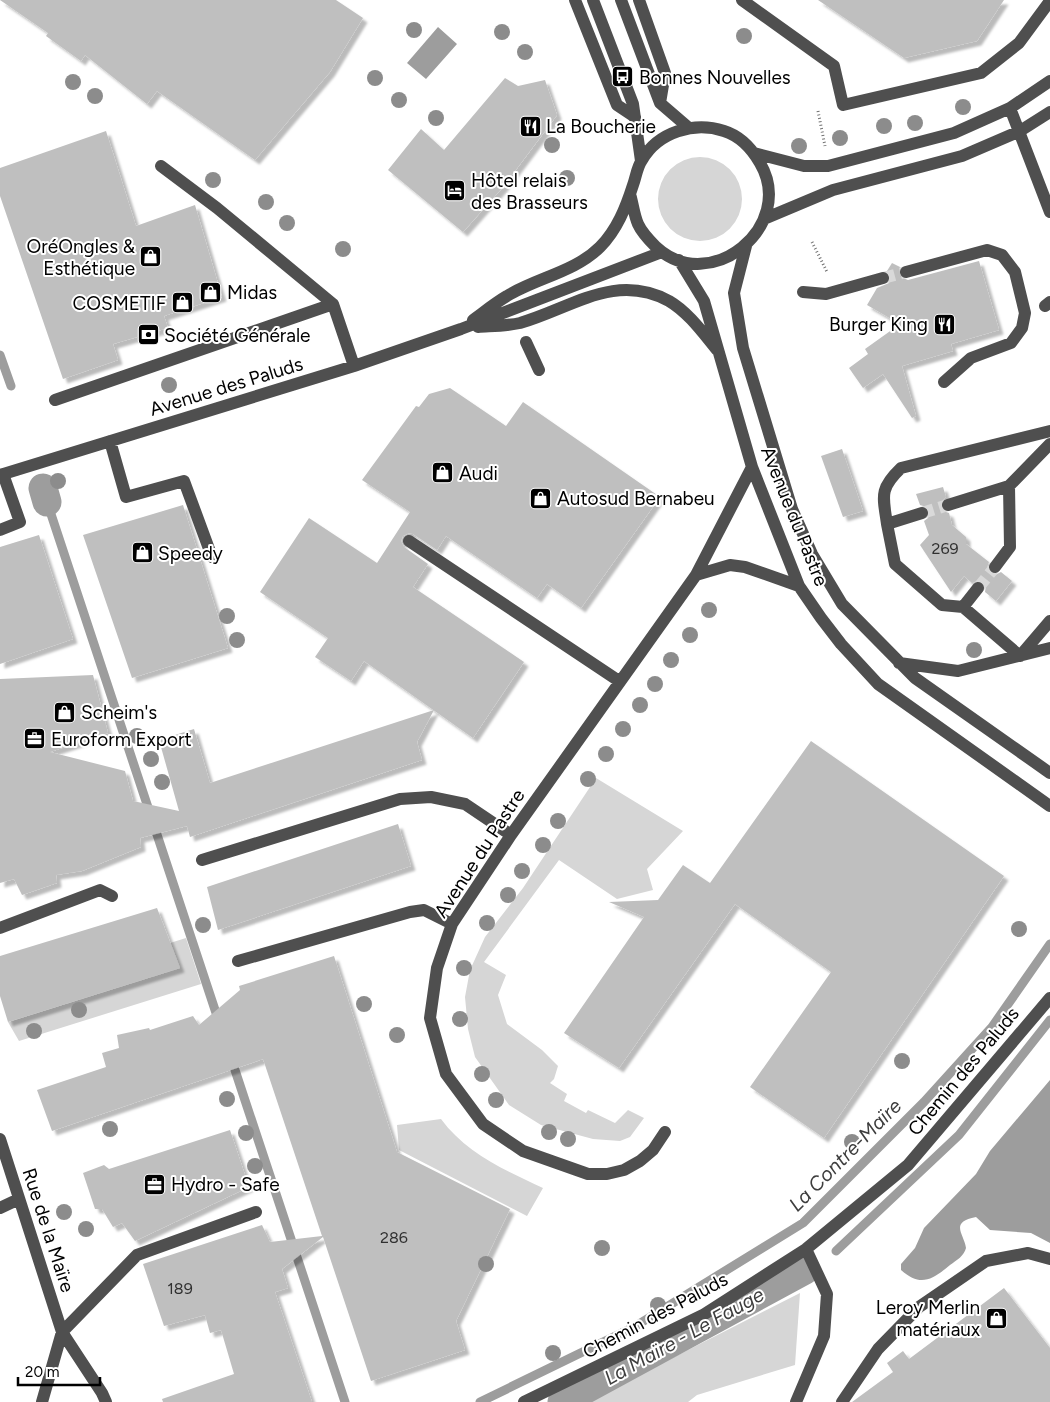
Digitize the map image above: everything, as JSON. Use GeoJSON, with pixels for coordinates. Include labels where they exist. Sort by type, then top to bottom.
{"type":"FeatureCollection","features":[{"type":"Feature","properties":{"kind":"street"},"geometry":{"type":"LineString","coordinates":[[575,0],[617,106],[635,118]]}},
{"type":"Feature","properties":{"kind":"street"},"geometry":{"type":"LineString","coordinates":[[593,0],[633,104],[641,161]]}},
{"type":"Feature","properties":{"kind":"street"},"geometry":{"type":"LineString","coordinates":[[621,0],[660,103],[689,128]]}},
{"type":"Feature","properties":{"kind":"street"},"geometry":{"type":"LineString","coordinates":[[639,0],[665,73],[660,103]]}},
{"type":"Feature","properties":{"kind":"street"},"geometry":{"type":"LineString","coordinates":[[742,0],[834,66],[843,105],[981,73],[1019,43],[1050,1]]}},
{"type":"Feature","properties":{"kind":"street"},"geometry":{"type":"LineString","coordinates":[[754,153],[804,166],[828,166],[954,133],[1010,108],[1050,81]]}},
{"type":"Feature","properties":{"kind":"street"},"geometry":{"type":"LineString","coordinates":[[1010,108],[1050,212]]}},
{"type":"Feature","properties":{"kind":"street"},"geometry":{"type":"LineString","coordinates":[[764,219],[832,190],[962,156],[1020,131],[1050,112]]}},
{"type":"Feature","properties":{"kind":"street"},"geometry":{"type":"LineString","coordinates":[[707,127],[725,131],[742,140],[754,153],[763,168],[768,185],[768,202],[764,219],[757,234],[746,246],[731,256],[714,262],[696,263],[679,260],[662,252],[647,238],[638,224],[630,194],[641,161],[661,139],[689,128],[707,127]]}},
{"type":"Feature","properties":{"kind":"street"},"geometry":{"type":"LineString","coordinates":[[161,166],[216,208],[333,304],[354,366]]}},
{"type":"Feature","properties":{"kind":"street","name":"Avenue des Paluds"},"geometry":{"type":"LineString","coordinates":[[461,329],[507,295],[581,262],[600,248],[616,228],[630,194]]}},
{"type":"Feature","properties":{"kind":"street","name":"Avenue du Pastre"},"geometry":{"type":"LineString","coordinates":[[746,246],[734,293],[743,348],[792,509],[812,554],[842,604],[915,678],[1050,773]]}},
{"type":"Feature","properties":{"kind":"street"},"geometry":{"type":"LineString","coordinates":[[906,272],[987,250],[1002,255],[1015,272],[1025,313],[1022,328],[1011,343],[971,358],[944,382]]}},
{"type":"Feature","properties":{"kind":"street","name":"Avenue des Paluds"},"geometry":{"type":"LineString","coordinates":[[2,474],[354,366],[461,329],[662,252]]}},
{"type":"Feature","properties":{"kind":"street","name":"Avenue du Pastre"},"geometry":{"type":"LineString","coordinates":[[679,260],[704,300],[752,467],[799,586],[841,644],[878,684],[1050,806]]}},
{"type":"Feature","properties":{"kind":"street"},"geometry":{"type":"LineString","coordinates":[[803,292],[826,294],[883,278]]}},
{"type":"Feature","properties":{"kind":"street","name":"Avenue des Paluds"},"geometry":{"type":"LineString","coordinates":[[461,329],[519,323],[596,295],[630,289],[652,294],[670,302],[690,318],[720,354]]}},
{"type":"Feature","properties":{"kind":"street"},"geometry":{"type":"LineString","coordinates":[[55,400],[333,304]]}},
{"type":"Feature","properties":{"kind":"street"},"geometry":{"type":"LineString","coordinates":[[526,342],[539,370]]}},
{"type":"Feature","properties":{"kind":"street"},"geometry":{"type":"LineString","coordinates":[[1020,656],[963,607],[942,605],[895,564],[884,500],[886,482],[901,468],[1050,431]]}},
{"type":"Feature","properties":{"kind":"street"},"geometry":{"type":"LineString","coordinates":[[110,441],[126,497],[184,481],[212,557]]}},
{"type":"Feature","properties":{"kind":"street"},"geometry":{"type":"LineString","coordinates":[[948,505],[1009,486],[1050,444]]}},
{"type":"Feature","properties":{"kind":"street","name":"Avenue du Pastre"},"geometry":{"type":"LineString","coordinates":[[665,1132],[653,1150],[632,1166],[607,1174],[588,1174],[523,1151],[483,1124],[446,1074],[430,1018],[437,968],[452,924],[511,834],[696,575],[752,467]]}},
{"type":"Feature","properties":{"kind":"street"},"geometry":{"type":"LineString","coordinates":[[0,530],[20,522],[2,474]]}},
{"type":"Feature","properties":{"kind":"street"},"geometry":{"type":"LineString","coordinates":[[995,567],[1010,547],[1009,486]]}},
{"type":"Feature","properties":{"kind":"street"},"geometry":{"type":"LineString","coordinates":[[887,524],[922,513]]}},
{"type":"Feature","properties":{"kind":"street"},"geometry":{"type":"LineString","coordinates":[[409,541],[619,681]]}},
{"type":"Feature","properties":{"kind":"street"},"geometry":{"type":"LineString","coordinates":[[696,575],[730,565],[745,567],[799,586]]}},
{"type":"Feature","properties":{"kind":"street"},"geometry":{"type":"LineString","coordinates":[[963,607],[978,588]]}},
{"type":"Feature","properties":{"kind":"street"},"geometry":{"type":"LineString","coordinates":[[1020,656],[1050,621]]}},
{"type":"Feature","properties":{"kind":"street"},"geometry":{"type":"LineString","coordinates":[[898,662],[958,671],[1050,648]]}},
{"type":"Feature","properties":{"kind":"street"},"geometry":{"type":"LineString","coordinates":[[202,860],[400,799],[431,797],[465,804],[511,834]]}},
{"type":"Feature","properties":{"kind":"street"},"geometry":{"type":"LineString","coordinates":[[0,928],[100,890],[112,896]]}},
{"type":"Feature","properties":{"kind":"street"},"geometry":{"type":"LineString","coordinates":[[238,961],[410,912],[424,910],[452,924]]}},
{"type":"Feature","properties":{"kind":"street","name":"Chemin des Paluds"},"geometry":{"type":"LineString","coordinates":[[524,1402],[703,1314],[806,1249],[908,1165],[1050,998]]}},
{"type":"Feature","properties":{"kind":"street","name":"Rue de la Maïre"},"geometry":{"type":"LineString","coordinates":[[0,1139],[62,1332],[106,1402]]}},
{"type":"Feature","properties":{"kind":"street"},"geometry":{"type":"LineString","coordinates":[[0,1208],[19,1199]]}},
{"type":"Feature","properties":{"kind":"street"},"geometry":{"type":"LineString","coordinates":[[42,1402],[62,1332],[136,1255],[256,1212]]}},
{"type":"Feature","properties":{"kind":"street"},"geometry":{"type":"LineString","coordinates":[[796,1402],[824,1336],[827,1294],[806,1249]]}},
{"type":"Feature","properties":{"kind":"street"},"geometry":{"type":"LineString","coordinates":[[842,1402],[878,1349],[919,1307],[986,1261],[1028,1252],[1050,1259]]}},
{"type":"Feature","properties":{"kind":"path"},"geometry":{"type":"LineString","coordinates":[[818,111],[828,166]]}},
{"type":"Feature","properties":{"kind":"path"},"geometry":{"type":"LineString","coordinates":[[812,242],[826,272],[835,270]]}},
{"type":"Feature","properties":{"kind":"shaded area"},"geometry":{"type":"Polygon","coordinates":[[[438,27],[457,44],[426,79],[407,63],[438,27]]]}},
{"type":"Feature","properties":{"kind":"shaded area"},"geometry":{"type":"Polygon","coordinates":[[[700,157],[716,160],[730,169],[739,183],[742,199],[739,215],[730,229],[716,238],[700,241],[684,238],[670,229],[661,215],[658,199],[661,183],[670,169],[684,160],[700,157]]]}},
{"type":"Feature","properties":{"kind":"shaded area"},"geometry":{"type":"Polygon","coordinates":[[[596,778],[683,831],[647,869],[653,890],[617,899],[559,860],[484,962],[506,975],[498,995],[507,1024],[542,1050],[558,1066],[554,1079],[550,1083],[567,1094],[564,1101],[586,1113],[588,1110],[615,1123],[628,1110],[644,1118],[630,1137],[620,1141],[593,1139],[541,1125],[509,1105],[475,1057],[468,1029],[465,997],[470,970],[485,937],[523,888],[596,778]]]}},
{"type":"Feature","properties":{"kind":"shaded area"},"geometry":{"type":"Polygon","coordinates":[[[186,938],[201,984],[19,1041],[8,1022],[179,968],[170,943],[186,938]]]}},
{"type":"Feature","properties":{"kind":"shaded area"},"geometry":{"type":"Polygon","coordinates":[[[1050,1080],[1050,1243],[1031,1233],[990,1230],[976,1217],[968,1219],[960,1225],[966,1248],[960,1258],[927,1280],[908,1276],[901,1270],[901,1264],[915,1248],[924,1228],[976,1174],[990,1151],[1050,1080]]]}},
{"type":"Feature","properties":{"kind":"shaded area"},"geometry":{"type":"Polygon","coordinates":[[[441,1119],[462,1142],[488,1160],[543,1188],[527,1216],[399,1150],[397,1125],[441,1119]]]}},
{"type":"Feature","properties":{"kind":"shaded area"},"geometry":{"type":"Polygon","coordinates":[[[800,1293],[795,1365],[697,1395],[688,1402],[586,1402],[800,1293]]]}},
{"type":"Feature","properties":{"kind":"building"},"geometry":{"type":"Polygon","coordinates":[[[0,0],[336,0],[363,18],[330,72],[255,160],[157,91],[147,104],[85,55],[81,61],[46,36],[48,33],[0,0]]]}},
{"type":"Feature","properties":{"kind":"building"},"geometry":{"type":"Polygon","coordinates":[[[818,0],[1004,0],[977,41],[904,58],[818,0]]]}},
{"type":"Feature","properties":{"kind":"building"},"geometry":{"type":"Polygon","coordinates":[[[505,78],[518,86],[545,80],[557,115],[503,187],[463,232],[388,170],[421,129],[444,150],[505,78]]]}},
{"type":"Feature","properties":{"kind":"building"},"geometry":{"type":"Polygon","coordinates":[[[106,131],[136,226],[195,205],[222,297],[164,316],[168,328],[113,344],[118,360],[63,379],[0,196],[0,168],[106,131]]]}},
{"type":"Feature","properties":{"kind":"building","name":"Burger King"},"geometry":{"type":"Polygon","coordinates":[[[979,261],[999,330],[951,344],[953,351],[902,366],[916,416],[912,418],[883,374],[863,388],[849,368],[868,354],[865,349],[900,324],[867,305],[877,288],[889,283],[891,276],[887,271],[892,263],[900,267],[900,277],[908,280],[979,261]]]}},
{"type":"Feature","properties":{"kind":"building"},"geometry":{"type":"Polygon","coordinates":[[[450,388],[506,426],[523,402],[660,497],[581,608],[547,584],[537,598],[446,536],[437,550],[413,534],[409,533],[403,536],[401,541],[404,547],[428,564],[413,587],[524,662],[473,738],[364,661],[351,681],[315,657],[328,638],[260,592],[309,518],[377,563],[410,512],[362,480],[416,406],[419,407],[429,394],[450,388]]]}},
{"type":"Feature","properties":{"kind":"building"},"geometry":{"type":"Polygon","coordinates":[[[842,449],[863,511],[843,517],[821,456],[842,449]]]}},
{"type":"Feature","properties":{"kind":"building"},"geometry":{"type":"Polygon","coordinates":[[[943,487],[946,497],[940,503],[940,508],[949,513],[952,525],[966,537],[966,544],[989,562],[987,567],[990,573],[995,575],[1001,572],[1012,581],[996,601],[985,592],[986,585],[983,581],[979,580],[972,583],[964,576],[951,592],[920,545],[929,535],[924,521],[928,518],[930,511],[927,507],[920,505],[916,494],[943,487]]]}},
{"type":"Feature","properties":{"kind":"building"},"geometry":{"type":"Polygon","coordinates":[[[183,505],[228,648],[132,678],[83,535],[183,505]]]}},
{"type":"Feature","properties":{"kind":"building"},"geometry":{"type":"Polygon","coordinates":[[[39,535],[73,639],[0,664],[0,547],[39,535]]]}},
{"type":"Feature","properties":{"kind":"building"},"geometry":{"type":"Polygon","coordinates":[[[93,675],[108,733],[50,752],[125,771],[133,801],[179,811],[159,740],[194,729],[210,783],[434,710],[417,742],[422,760],[190,837],[187,826],[140,838],[141,847],[82,871],[56,875],[57,883],[22,895],[14,879],[0,883],[0,679],[93,675]]]}},
{"type":"Feature","properties":{"kind":"building"},"geometry":{"type":"Polygon","coordinates":[[[811,741],[1004,876],[824,1138],[750,1087],[831,972],[735,904],[619,1068],[564,1033],[644,917],[609,902],[658,900],[683,865],[710,883],[811,741]]]}},
{"type":"Feature","properties":{"kind":"building"},"geometry":{"type":"Polygon","coordinates":[[[398,824],[411,866],[218,930],[207,887],[398,824]]]}},
{"type":"Feature","properties":{"kind":"building"},"geometry":{"type":"Polygon","coordinates":[[[157,908],[180,968],[8,1022],[0,996],[0,956],[157,908]]]}},
{"type":"Feature","properties":{"kind":"building"},"geometry":{"type":"Polygon","coordinates":[[[334,956],[397,1152],[510,1209],[456,1321],[465,1350],[371,1381],[323,1237],[282,1269],[288,1288],[275,1292],[312,1402],[163,1402],[162,1399],[234,1374],[221,1330],[210,1333],[205,1315],[164,1326],[143,1264],[262,1225],[270,1242],[322,1236],[263,1059],[52,1131],[37,1090],[106,1067],[102,1053],[119,1048],[117,1035],[149,1028],[150,1030],[193,1016],[199,1025],[240,990],[239,986],[334,956]]]}},
{"type":"Feature","properties":{"kind":"building"},"geometry":{"type":"Polygon","coordinates":[[[230,1130],[249,1187],[135,1241],[122,1223],[113,1227],[102,1209],[95,1209],[83,1173],[104,1165],[109,1169],[230,1130]]]}},
{"type":"Feature","properties":{"kind":"building","name":"Leroy Merlin matériaux"},"geometry":{"type":"Polygon","coordinates":[[[1004,1288],[1050,1348],[1050,1402],[852,1402],[893,1372],[887,1363],[903,1351],[909,1359],[1004,1288]]]}},
{"type":"Feature","properties":{"kind":"waterway"},"geometry":{"type":"LineString","coordinates":[[0,355],[11,386]]}},
{"type":"Feature","properties":{"kind":"waterway"},"geometry":{"type":"LineString","coordinates":[[43,488],[47,502]]}},
{"type":"Feature","properties":{"kind":"waterway"},"geometry":{"type":"LineString","coordinates":[[47,502],[219,1022]]}},
{"type":"Feature","properties":{"kind":"waterway","name":"La Contre-Maïre"},"geometry":{"type":"LineString","coordinates":[[480,1402],[634,1327],[803,1223],[924,1102],[992,1027],[1050,944]]}},
{"type":"Feature","properties":{"kind":"waterway"},"geometry":{"type":"LineString","coordinates":[[836,1251],[959,1135],[1050,1020]]}},
{"type":"Feature","properties":{"kind":"waterway"},"geometry":{"type":"LineString","coordinates":[[231,1058],[345,1402]]}},
{"type":"Feature","properties":{"kind":"waterway","name":"La Maïre - Le Fauge"},"geometry":{"type":"LineString","coordinates":[[562,1402],[805,1270]]}},
{"type":"Feature","properties":{"kind":"tunnel"},"geometry":{"type":"LineString","coordinates":[[883,278],[906,272]]}},
{"type":"Feature","properties":{"kind":"tunnel"},"geometry":{"type":"LineString","coordinates":[[922,513],[948,505]]}},
{"type":"Feature","properties":{"kind":"tunnel"},"geometry":{"type":"LineString","coordinates":[[978,588],[995,567]]}},
{"type":"Feature","properties":{"kind":"place","name":"Bonnes Nouvelles"},"geometry":{"type":"Point","coordinates":[623,77]}},
{"type":"Feature","properties":{"kind":"place","name":"La Boucherie"},"geometry":{"type":"Point","coordinates":[530,126]}},
{"type":"Feature","properties":{"kind":"place","name":"Hôtel relais des Brasseurs"},"geometry":{"type":"Point","coordinates":[455,191]}},
{"type":"Feature","properties":{"kind":"place","name":"OréOngles & Esthétique"},"geometry":{"type":"Point","coordinates":[151,257]}},
{"type":"Feature","properties":{"kind":"place","name":"Midas"},"geometry":{"type":"Point","coordinates":[211,292]}},
{"type":"Feature","properties":{"kind":"place","name":"COSMETIF"},"geometry":{"type":"Point","coordinates":[182,303]}},
{"type":"Feature","properties":{"kind":"place","name":"Burger King"},"geometry":{"type":"Point","coordinates":[944,324]}},
{"type":"Feature","properties":{"kind":"place","name":"Société Générale"},"geometry":{"type":"Point","coordinates":[148,335]}},
{"type":"Feature","properties":{"kind":"place","name":"Audi"},"geometry":{"type":"Point","coordinates":[443,473]}},
{"type":"Feature","properties":{"kind":"place","name":"Autosud Bernabeu"},"geometry":{"type":"Point","coordinates":[541,498]}},
{"type":"Feature","properties":{"kind":"place","name":"Speedy"},"geometry":{"type":"Point","coordinates":[142,553]}},
{"type":"Feature","properties":{"kind":"place","name":"Scheim's"},"geometry":{"type":"Point","coordinates":[65,712]}},
{"type":"Feature","properties":{"kind":"place","name":"Euroform Export"},"geometry":{"type":"Point","coordinates":[35,739]}},
{"type":"Feature","properties":{"kind":"place","name":"Hydro - Safe"},"geometry":{"type":"Point","coordinates":[155,1184]}},
{"type":"Feature","properties":{"kind":"place","name":"Leroy Merlin matériaux"},"geometry":{"type":"Point","coordinates":[996,1318]}}]}
